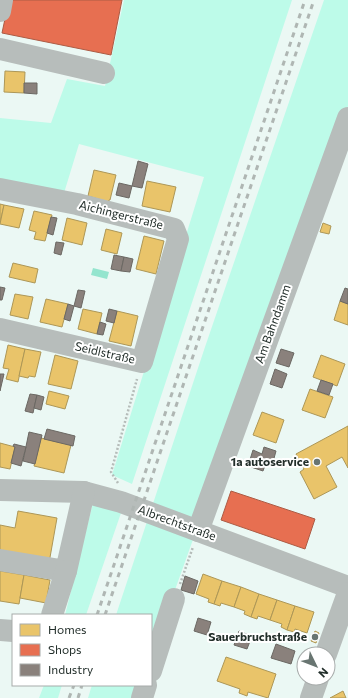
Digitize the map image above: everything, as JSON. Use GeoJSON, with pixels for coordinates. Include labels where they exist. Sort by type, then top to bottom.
{"type":"FeatureCollection","features":[{"type":"Feature","properties":{"kind":"street"},"geometry":{"type":"LineString","coordinates":[[0,11],[2,0]]}},
{"type":"Feature","properties":{"kind":"street"},"geometry":{"type":"LineString","coordinates":[[0,49],[104,73]]}},
{"type":"Feature","properties":{"kind":"street","name":"Am Bahndamm"},"geometry":{"type":"LineString","coordinates":[[198,530],[348,118]]}},
{"type":"Feature","properties":{"kind":"street","name":"Aichingerstraße"},"geometry":{"type":"LineString","coordinates":[[0,189],[77,204],[174,229],[178,239],[161,294]]}},
{"type":"Feature","properties":{"kind":"street","name":"Seidlstraße"},"geometry":{"type":"LineString","coordinates":[[0,328],[142,362],[161,294]]}},
{"type":"Feature","properties":{"kind":"street","name":"Albrechtstraße"},"geometry":{"type":"LineString","coordinates":[[0,490],[84,492],[122,502],[348,587]]}},
{"type":"Feature","properties":{"kind":"street"},"geometry":{"type":"LineString","coordinates":[[52,614],[66,571],[84,492]]}},
{"type":"Feature","properties":{"kind":"street"},"geometry":{"type":"LineString","coordinates":[[0,560],[66,571]]}},
{"type":"Feature","properties":{"kind":"street"},"geometry":{"type":"LineString","coordinates":[[329,646],[348,593]]}},
{"type":"Feature","properties":{"kind":"street"},"geometry":{"type":"LineString","coordinates":[[152,668],[174,599]]}},
{"type":"Feature","properties":{"kind":"street"},"geometry":{"type":"LineString","coordinates":[[0,630],[12,631]]}},
{"type":"Feature","properties":{"kind":"street"},"geometry":{"type":"LineString","coordinates":[[142,698],[146,686]]}},
{"type":"Feature","properties":{"kind":"street"},"geometry":{"type":"LineString","coordinates":[[311,698],[315,686]]}},
{"type":"Feature","properties":{"kind":"path"},"geometry":{"type":"LineString","coordinates":[[118,483],[111,472],[142,362]]}},
{"type":"Feature","properties":{"kind":"path"},"geometry":{"type":"LineString","coordinates":[[174,599],[198,530]]}},
{"type":"Feature","properties":{"kind":"shaded area"},"geometry":{"type":"Polygon","coordinates":[[[124,0],[292,0],[132,484],[112,475],[204,177],[79,144],[64,193],[0,180],[0,118],[51,123],[67,79],[105,86],[124,0]]]}},
{"type":"Feature","properties":{"kind":"shaded area"},"geometry":{"type":"Polygon","coordinates":[[[324,0],[348,0],[348,106],[152,654],[152,614],[116,614],[205,347],[324,0]]]}},
{"type":"Feature","properties":{"kind":"shaded area"},"geometry":{"type":"Polygon","coordinates":[[[93,268],[109,272],[107,279],[91,275],[93,268]]]}},
{"type":"Feature","properties":{"kind":"shaded area"},"geometry":{"type":"Polygon","coordinates":[[[93,503],[122,510],[86,614],[65,614],[93,503]]]}},
{"type":"Feature","properties":{"kind":"shaded area"},"geometry":{"type":"Polygon","coordinates":[[[44,686],[62,686],[58,698],[39,698],[44,686]]]}},
{"type":"Feature","properties":{"kind":"shaded area"},"geometry":{"type":"Polygon","coordinates":[[[92,686],[141,686],[137,698],[88,698],[92,686]]]}},
{"type":"Feature","properties":{"kind":"building: Homes"},"geometry":{"type":"Polygon","coordinates":[[[5,71],[25,72],[24,93],[4,92],[5,71]]]}},
{"type":"Feature","properties":{"kind":"building: Homes"},"geometry":{"type":"Polygon","coordinates":[[[94,170],[116,175],[110,200],[108,202],[88,196],[94,170]]]}},
{"type":"Feature","properties":{"kind":"building: Homes"},"geometry":{"type":"Polygon","coordinates":[[[147,181],[176,187],[170,212],[142,206],[147,181]]]}},
{"type":"Feature","properties":{"kind":"building: Homes"},"geometry":{"type":"Polygon","coordinates":[[[0,204],[4,205],[0,223],[0,204]]]}},
{"type":"Feature","properties":{"kind":"building: Homes"},"geometry":{"type":"Polygon","coordinates":[[[4,205],[24,209],[19,228],[0,224],[4,205]]]}},
{"type":"Feature","properties":{"kind":"building: Homes"},"geometry":{"type":"Polygon","coordinates":[[[34,211],[52,215],[45,241],[34,239],[36,232],[29,230],[34,211]]]}},
{"type":"Feature","properties":{"kind":"building: Homes"},"geometry":{"type":"Polygon","coordinates":[[[67,218],[87,223],[82,245],[62,240],[67,218]]]}},
{"type":"Feature","properties":{"kind":"building: Homes"},"geometry":{"type":"Polygon","coordinates":[[[323,223],[331,226],[329,234],[320,232],[323,223]]]}},
{"type":"Feature","properties":{"kind":"building: Homes"},"geometry":{"type":"Polygon","coordinates":[[[106,229],[122,233],[117,254],[101,250],[106,229]]]}},
{"type":"Feature","properties":{"kind":"building: Homes"},"geometry":{"type":"Polygon","coordinates":[[[144,236],[164,241],[156,274],[136,269],[144,236]]]}},
{"type":"Feature","properties":{"kind":"building: Homes"},"geometry":{"type":"Polygon","coordinates":[[[13,263],[38,269],[35,283],[9,277],[13,263]]]}},
{"type":"Feature","properties":{"kind":"building: Homes"},"geometry":{"type":"Polygon","coordinates":[[[15,294],[33,297],[28,319],[10,315],[15,294]]]}},
{"type":"Feature","properties":{"kind":"building: Homes"},"geometry":{"type":"Polygon","coordinates":[[[46,299],[68,304],[62,327],[40,322],[46,299]]]}},
{"type":"Feature","properties":{"kind":"building: Homes"},"geometry":{"type":"Polygon","coordinates":[[[340,301],[348,304],[348,325],[334,320],[340,301]]]}},
{"type":"Feature","properties":{"kind":"building: Homes"},"geometry":{"type":"Polygon","coordinates":[[[83,309],[102,313],[97,334],[78,329],[83,309]]]}},
{"type":"Feature","properties":{"kind":"building: Homes"},"geometry":{"type":"Polygon","coordinates":[[[117,311],[138,316],[131,346],[109,341],[117,311]]]}},
{"type":"Feature","properties":{"kind":"building: Homes"},"geometry":{"type":"Polygon","coordinates":[[[8,345],[25,349],[18,382],[6,379],[9,369],[3,368],[8,345]]]}},
{"type":"Feature","properties":{"kind":"building: Homes"},"geometry":{"type":"Polygon","coordinates":[[[25,349],[41,352],[35,377],[29,376],[28,378],[19,376],[25,349]]]}},
{"type":"Feature","properties":{"kind":"building: Homes"},"geometry":{"type":"Polygon","coordinates":[[[55,355],[78,361],[71,389],[48,384],[55,355]]]}},
{"type":"Feature","properties":{"kind":"building: Homes"},"geometry":{"type":"Polygon","coordinates":[[[321,355],[345,364],[337,386],[313,377],[321,355]]]}},
{"type":"Feature","properties":{"kind":"building: Homes"},"geometry":{"type":"Polygon","coordinates":[[[310,389],[333,397],[325,418],[302,410],[310,389]]]}},
{"type":"Feature","properties":{"kind":"building: Homes"},"geometry":{"type":"Polygon","coordinates":[[[49,391],[69,396],[65,409],[46,404],[49,391]]]}},
{"type":"Feature","properties":{"kind":"building: Homes"},"geometry":{"type":"Polygon","coordinates":[[[262,412],[284,420],[276,443],[253,435],[262,412]]]}},
{"type":"Feature","properties":{"kind":"building: Homes","name":"1a autoservice"},"geometry":{"type":"Polygon","coordinates":[[[348,426],[348,468],[342,457],[326,466],[337,487],[314,499],[300,472],[304,469],[296,454],[348,426]]]}},
{"type":"Feature","properties":{"kind":"building: Homes"},"geometry":{"type":"Polygon","coordinates":[[[41,438],[71,445],[64,473],[34,466],[41,438]]]}},
{"type":"Feature","properties":{"kind":"building: Homes"},"geometry":{"type":"Polygon","coordinates":[[[0,443],[15,447],[10,469],[0,467],[0,443]]]}},
{"type":"Feature","properties":{"kind":"building: Homes"},"geometry":{"type":"Polygon","coordinates":[[[18,511],[57,518],[49,563],[0,554],[0,525],[15,528],[18,511]]]}},
{"type":"Feature","properties":{"kind":"building: Homes"},"geometry":{"type":"Polygon","coordinates":[[[0,571],[24,575],[19,604],[0,601],[0,571]]]}},
{"type":"Feature","properties":{"kind":"building: Homes"},"geometry":{"type":"Polygon","coordinates":[[[203,574],[222,581],[214,604],[208,602],[209,599],[196,594],[203,574]]]}},
{"type":"Feature","properties":{"kind":"building: Homes"},"geometry":{"type":"Polygon","coordinates":[[[24,575],[50,580],[46,603],[20,598],[24,575]]]}},
{"type":"Feature","properties":{"kind":"building: Homes"},"geometry":{"type":"Polygon","coordinates":[[[222,581],[241,587],[234,607],[221,603],[220,606],[214,604],[222,581]]]}},
{"type":"Feature","properties":{"kind":"building: Homes"},"geometry":{"type":"Polygon","coordinates":[[[241,587],[259,594],[251,617],[244,614],[245,611],[234,607],[241,587]]]}},
{"type":"Feature","properties":{"kind":"building: Homes"},"geometry":{"type":"Polygon","coordinates":[[[259,594],[277,600],[270,620],[258,616],[257,619],[251,617],[259,594]]]}},
{"type":"Feature","properties":{"kind":"building: Homes"},"geometry":{"type":"Polygon","coordinates":[[[277,600],[295,606],[287,630],[281,627],[282,624],[270,620],[277,600]]]}},
{"type":"Feature","properties":{"kind":"building: Homes"},"geometry":{"type":"Polygon","coordinates":[[[295,606],[314,612],[307,633],[295,629],[294,632],[287,630],[295,606]]]}},
{"type":"Feature","properties":{"kind":"building: Homes","name":"Sauerbruchstraße"},"geometry":{"type":"Polygon","coordinates":[[[315,631],[319,633],[316,643],[311,641],[315,631]]]}},
{"type":"Feature","properties":{"kind":"building: Homes"},"geometry":{"type":"Polygon","coordinates":[[[226,657],[276,674],[268,698],[248,692],[247,696],[239,693],[240,689],[217,681],[226,657]]]}},
{"type":"Feature","properties":{"kind":"building: Homes"},"geometry":{"type":"Polygon","coordinates":[[[343,691],[346,698],[330,698],[343,691]]]}},
{"type":"Feature","properties":{"kind":"building: Shops"},"geometry":{"type":"Polygon","coordinates":[[[9,0],[122,0],[111,55],[2,33],[9,0]]]}},
{"type":"Feature","properties":{"kind":"building: Shops"},"geometry":{"type":"Polygon","coordinates":[[[231,491],[315,519],[305,549],[221,520],[231,491]]]}},
{"type":"Feature","properties":{"kind":"building: Industry"},"geometry":{"type":"Polygon","coordinates":[[[24,83],[37,83],[37,94],[24,93],[24,83]]]}},
{"type":"Feature","properties":{"kind":"building: Industry"},"geometry":{"type":"Polygon","coordinates":[[[138,161],[148,164],[142,188],[132,186],[138,161]]]}},
{"type":"Feature","properties":{"kind":"building: Industry"},"geometry":{"type":"Polygon","coordinates":[[[119,183],[132,186],[129,198],[116,195],[119,183]]]}},
{"type":"Feature","properties":{"kind":"building: Industry"},"geometry":{"type":"Polygon","coordinates":[[[51,217],[57,218],[53,235],[47,233],[51,217]]]}},
{"type":"Feature","properties":{"kind":"building: Industry"},"geometry":{"type":"Polygon","coordinates":[[[56,242],[64,243],[61,255],[54,253],[56,242]]]}},
{"type":"Feature","properties":{"kind":"building: Industry"},"geometry":{"type":"Polygon","coordinates":[[[114,255],[124,257],[121,271],[111,269],[114,255]]]}},
{"type":"Feature","properties":{"kind":"building: Industry"},"geometry":{"type":"Polygon","coordinates":[[[124,257],[133,259],[130,272],[121,271],[124,257]]]}},
{"type":"Feature","properties":{"kind":"building: Industry"},"geometry":{"type":"Polygon","coordinates":[[[0,287],[5,288],[2,300],[0,300],[0,287]]]}},
{"type":"Feature","properties":{"kind":"building: Industry"},"geometry":{"type":"Polygon","coordinates":[[[345,288],[348,289],[348,304],[340,301],[345,288]]]}},
{"type":"Feature","properties":{"kind":"building: Industry"},"geometry":{"type":"Polygon","coordinates":[[[78,290],[85,291],[81,308],[74,306],[78,290]]]}},
{"type":"Feature","properties":{"kind":"building: Industry"},"geometry":{"type":"Polygon","coordinates":[[[68,304],[74,306],[70,321],[64,319],[68,304]]]}},
{"type":"Feature","properties":{"kind":"building: Industry"},"geometry":{"type":"Polygon","coordinates":[[[109,309],[117,311],[114,323],[106,321],[109,309]]]}},
{"type":"Feature","properties":{"kind":"building: Industry"},"geometry":{"type":"Polygon","coordinates":[[[100,322],[106,324],[103,335],[97,334],[100,322]]]}},
{"type":"Feature","properties":{"kind":"building: Industry"},"geometry":{"type":"Polygon","coordinates":[[[281,349],[294,353],[289,367],[276,363],[281,349]]]}},
{"type":"Feature","properties":{"kind":"building: Industry"},"geometry":{"type":"Polygon","coordinates":[[[275,369],[287,374],[282,388],[270,384],[275,369]]]}},
{"type":"Feature","properties":{"kind":"building: Industry"},"geometry":{"type":"Polygon","coordinates":[[[0,374],[4,374],[0,391],[0,374]]]}},
{"type":"Feature","properties":{"kind":"building: Industry"},"geometry":{"type":"Polygon","coordinates":[[[321,380],[333,384],[329,395],[317,391],[321,380]]]}},
{"type":"Feature","properties":{"kind":"building: Industry"},"geometry":{"type":"Polygon","coordinates":[[[30,394],[37,395],[33,413],[25,411],[30,394]]]}},
{"type":"Feature","properties":{"kind":"building: Industry"},"geometry":{"type":"Polygon","coordinates":[[[37,395],[44,397],[41,410],[34,408],[37,395]]]}},
{"type":"Feature","properties":{"kind":"building: Industry"},"geometry":{"type":"Polygon","coordinates":[[[47,429],[75,436],[73,446],[44,439],[47,429]]]}},
{"type":"Feature","properties":{"kind":"building: Industry"},"geometry":{"type":"Polygon","coordinates":[[[29,432],[42,435],[35,464],[23,461],[29,432]]]}},
{"type":"Feature","properties":{"kind":"building: Industry"},"geometry":{"type":"Polygon","coordinates":[[[14,444],[26,447],[21,466],[11,463],[15,447],[13,446],[14,444]]]}},
{"type":"Feature","properties":{"kind":"building: Industry"},"geometry":{"type":"Polygon","coordinates":[[[264,447],[276,451],[273,462],[267,460],[263,471],[248,466],[253,450],[262,454],[264,447]]]}},
{"type":"Feature","properties":{"kind":"building: Industry"},"geometry":{"type":"Polygon","coordinates":[[[185,576],[198,581],[194,594],[181,590],[185,576]]]}},
{"type":"Feature","properties":{"kind":"building: Industry"},"geometry":{"type":"Polygon","coordinates":[[[198,618],[211,622],[207,635],[194,631],[198,618]]]}},
{"type":"Feature","properties":{"kind":"building: Industry"},"geometry":{"type":"Polygon","coordinates":[[[239,631],[252,636],[247,649],[234,645],[239,631]]]}},
{"type":"Feature","properties":{"kind":"building: Industry"},"geometry":{"type":"Polygon","coordinates":[[[276,644],[295,651],[291,664],[271,658],[276,644]]]}},
{"type":"Feature","properties":{"kind":"railway"},"geometry":{"type":"LineString","coordinates":[[97,614],[305,0]]}},
{"type":"Feature","properties":{"kind":"railway"},"geometry":{"type":"LineString","coordinates":[[105,614],[314,0]]}},
{"type":"Feature","properties":{"kind":"railway"},"geometry":{"type":"LineString","coordinates":[[69,698],[74,686]]}},
{"type":"Feature","properties":{"kind":"railway"},"geometry":{"type":"LineString","coordinates":[[78,698],[82,686]]}},
{"type":"Feature","properties":{"kind":"place","name":"1a autoservice"},"geometry":{"type":"Point","coordinates":[317,462]}},
{"type":"Feature","properties":{"kind":"place","name":"Sauerbruchstraße"},"geometry":{"type":"Point","coordinates":[315,637]}}]}
